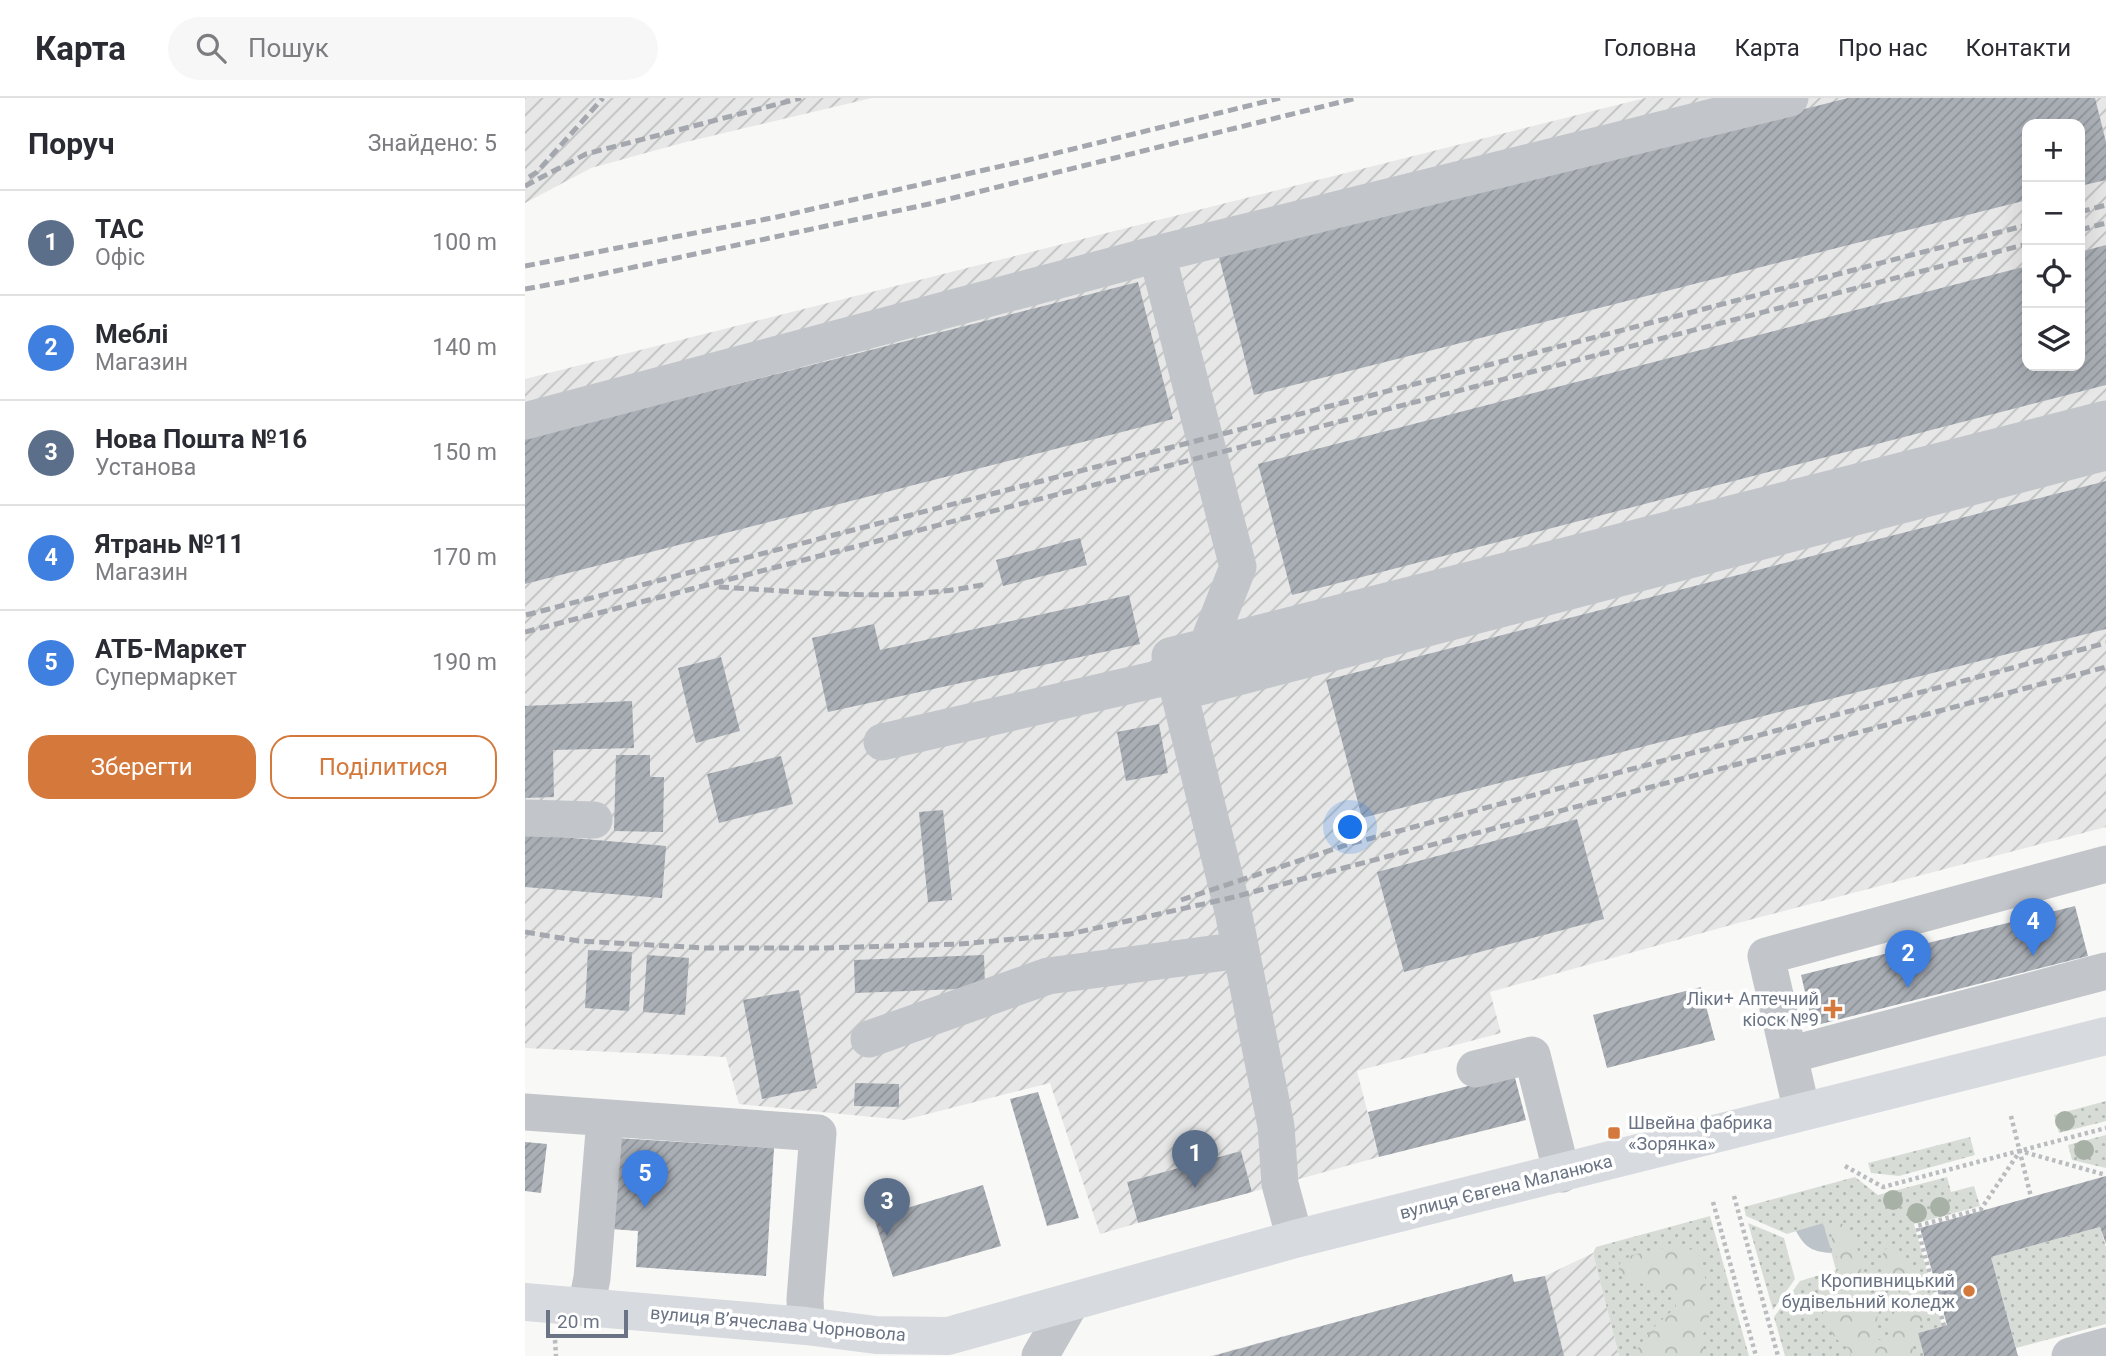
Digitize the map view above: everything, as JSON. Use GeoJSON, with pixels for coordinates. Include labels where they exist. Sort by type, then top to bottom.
{"type":"FeatureCollection","features":[{"type":"Feature","properties":{"kind":"main road","name":"вулиця Євгена Маланюка"},"geometry":{"type":"LineString","coordinates":[[948,1336],[1295,1239],[2106,1036]]}},
{"type":"Feature","properties":{"kind":"main road","name":"вулиця Вʼячеслава Чорновола"},"geometry":{"type":"LineString","coordinates":[[525,1302],[806,1326],[876,1335],[948,1336]]}},
{"type":"Feature","properties":{"kind":"main road"},"geometry":{"type":"LineString","coordinates":[[912,1356],[948,1336]]}},
{"type":"Feature","properties":{"kind":"lane"},"geometry":{"type":"LineString","coordinates":[[525,421],[1157,254],[1790,98]]}},
{"type":"Feature","properties":{"kind":"lane"},"geometry":{"type":"LineString","coordinates":[[1157,254],[1238,567],[1207,646]]}},
{"type":"Feature","properties":{"kind":"lane"},"geometry":{"type":"LineString","coordinates":[[1295,1239],[1280,1184],[1276,1126],[1241,950],[1170,656],[2106,419]]}},
{"type":"Feature","properties":{"kind":"lane"},"geometry":{"type":"LineString","coordinates":[[882,742],[1177,684],[2106,452]]}},
{"type":"Feature","properties":{"kind":"lane"},"geometry":{"type":"LineString","coordinates":[[525,818],[594,820]]}},
{"type":"Feature","properties":{"kind":"lane"},"geometry":{"type":"LineString","coordinates":[[1802,1112],[1766,956],[2104,871]]}},
{"type":"Feature","properties":{"kind":"lane"},"geometry":{"type":"LineString","coordinates":[[869,1039],[1048,976],[1241,950]]}},
{"type":"Feature","properties":{"kind":"lane"},"geometry":{"type":"LineString","coordinates":[[1789,1055],[2106,971]]}},
{"type":"Feature","properties":{"kind":"lane"},"geometry":{"type":"LineString","coordinates":[[1475,1069],[1532,1055],[1562,1174]]}},
{"type":"Feature","properties":{"kind":"lane"},"geometry":{"type":"LineString","coordinates":[[525,1112],[818,1133],[805,1299],[806,1326]]}},
{"type":"Feature","properties":{"kind":"lane"},"geometry":{"type":"LineString","coordinates":[[586,1308],[592,1278],[605,1119]]}},
{"type":"Feature","properties":{"kind":"lane"},"geometry":{"type":"LineString","coordinates":[[1040,1356],[1070,1304]]}},
{"type":"Feature","properties":{"kind":"lane"},"geometry":{"type":"LineString","coordinates":[[2070,1356],[2106,1346]]}},
{"type":"Feature","properties":{"kind":"path"},"geometry":{"type":"LineString","coordinates":[[2011,1116],[2031,1197]]}},
{"type":"Feature","properties":{"kind":"path"},"geometry":{"type":"LineString","coordinates":[[1845,1166],[1883,1187],[2106,1128]]}},
{"type":"Feature","properties":{"kind":"path"},"geometry":{"type":"LineString","coordinates":[[2020,1151],[2106,1175]]}},
{"type":"Feature","properties":{"kind":"path"},"geometry":{"type":"LineString","coordinates":[[1944,1325],[1917,1226],[1981,1209],[2020,1151]]}},
{"type":"Feature","properties":{"kind":"path"},"geometry":{"type":"LineString","coordinates":[[1734,1196],[1778,1356]]}},
{"type":"Feature","properties":{"kind":"path"},"geometry":{"type":"LineString","coordinates":[[1713,1202],[1756,1356]]}},
{"type":"Feature","properties":{"kind":"path"},"geometry":{"type":"LineString","coordinates":[[555,1340],[557,1356]]}},
{"type":"Feature","properties":{"kind":"shaded area"},"geometry":{"type":"Polygon","coordinates":[[[525,98],[872,98],[686,142],[591,168],[525,203],[525,98]]]}},
{"type":"Feature","properties":{"kind":"shaded area"},"geometry":{"type":"Polygon","coordinates":[[[1645,98],[2106,98],[2106,827],[1749,920],[1490,992],[1501,1033],[1357,1071],[1379,1157],[1252,1192],[1241,1151],[1127,1182],[1138,1223],[1100,1234],[1050,1083],[904,1120],[739,1104],[726,1057],[525,1048],[525,379],[1645,98]]]}},
{"type":"Feature","properties":{"kind":"shaded area"},"geometry":{"type":"Polygon","coordinates":[[[1823,1223],[1832,1253],[1810,1248],[1796,1231],[1823,1223]]]}},
{"type":"Feature","properties":{"kind":"shaded area"},"geometry":{"type":"Polygon","coordinates":[[[1593,1253],[1619,1356],[1210,1356],[1477,1284],[1514,1282],[1545,1276],[1593,1253]]]}},
{"type":"Feature","properties":{"kind":"green space"},"geometry":{"type":"Polygon","coordinates":[[[2106,1101],[2106,1121],[2059,1133],[2054,1115],[2106,1101]]]}},
{"type":"Feature","properties":{"kind":"green space"},"geometry":{"type":"Polygon","coordinates":[[[2106,1135],[2106,1168],[2072,1160],[2068,1145],[2106,1135]]]}},
{"type":"Feature","properties":{"kind":"green space"},"geometry":{"type":"Polygon","coordinates":[[[1970,1137],[1975,1155],[1899,1176],[1871,1173],[1868,1163],[1970,1137]]]}},
{"type":"Feature","properties":{"kind":"green space"},"geometry":{"type":"Polygon","coordinates":[[[1855,1177],[1878,1195],[1947,1177],[1951,1192],[1974,1186],[1980,1206],[1914,1224],[1942,1326],[1918,1333],[1924,1356],[1785,1356],[1774,1317],[1800,1281],[1836,1270],[1823,1223],[1787,1234],[1746,1216],[1744,1207],[1855,1177]]]}},
{"type":"Feature","properties":{"kind":"green space"},"geometry":{"type":"Polygon","coordinates":[[[1710,1216],[1749,1356],[1619,1356],[1593,1253],[1596,1247],[1710,1216]]]}},
{"type":"Feature","properties":{"kind":"green space"},"geometry":{"type":"Polygon","coordinates":[[[1837,1222],[1851,1231],[1864,1284],[1880,1307],[1875,1329],[1878,1340],[1887,1339],[1901,1288],[1890,1275],[1881,1257],[1886,1248],[1898,1254],[1923,1281],[1928,1300],[1915,1337],[1913,1356],[1851,1356],[1849,1349],[1834,1337],[1830,1330],[1819,1290],[1840,1267],[1832,1243],[1831,1225],[1837,1222]]]}},
{"type":"Feature","properties":{"kind":"green space"},"geometry":{"type":"Polygon","coordinates":[[[1748,1223],[1784,1238],[1795,1279],[1773,1310],[1748,1223]]]}},
{"type":"Feature","properties":{"kind":"green space"},"geometry":{"type":"Polygon","coordinates":[[[2100,1227],[2106,1247],[2106,1324],[2016,1348],[1991,1257],[2100,1227]]]}},
{"type":"Feature","properties":{"kind":"green space"},"geometry":{"type":"Polygon","coordinates":[[[1668,1247],[1696,1250],[1704,1267],[1709,1317],[1702,1338],[1705,1356],[1632,1356],[1651,1330],[1676,1307],[1674,1292],[1624,1277],[1618,1273],[1620,1263],[1632,1255],[1668,1247]]]}},
{"type":"Feature","properties":{"kind":"building"},"geometry":{"type":"Polygon","coordinates":[[[1848,98],[2095,98],[2106,142],[2106,180],[2085,185],[2085,119],[2022,119],[2022,201],[1254,395],[1219,257],[1848,98]]]}},
{"type":"Feature","properties":{"kind":"building"},"geometry":{"type":"Polygon","coordinates":[[[2106,245],[2106,385],[1292,595],[1258,464],[2022,267],[2022,371],[2085,371],[2085,251],[2106,245]]]}},
{"type":"Feature","properties":{"kind":"building"},"geometry":{"type":"Polygon","coordinates":[[[1138,282],[1173,419],[525,584],[525,438],[1138,282]]]}},
{"type":"Feature","properties":{"kind":"building"},"geometry":{"type":"Polygon","coordinates":[[[2106,481],[2106,629],[1362,818],[1326,680],[2106,481]]]}},
{"type":"Feature","properties":{"kind":"building"},"geometry":{"type":"Polygon","coordinates":[[[1080,538],[1087,565],[1003,586],[996,560],[1080,538]]]}},
{"type":"Feature","properties":{"kind":"building"},"geometry":{"type":"Polygon","coordinates":[[[1129,595],[1140,644],[828,712],[812,638],[874,624],[880,650],[1129,595]]]}},
{"type":"Feature","properties":{"kind":"building"},"geometry":{"type":"Polygon","coordinates":[[[721,657],[740,731],[696,743],[678,668],[721,657]]]}},
{"type":"Feature","properties":{"kind":"building"},"geometry":{"type":"Polygon","coordinates":[[[632,701],[634,748],[553,750],[554,797],[525,798],[525,706],[632,701]]]}},
{"type":"Feature","properties":{"kind":"building"},"geometry":{"type":"Polygon","coordinates":[[[1159,724],[1168,773],[1126,781],[1117,732],[1159,724]]]}},
{"type":"Feature","properties":{"kind":"building"},"geometry":{"type":"Polygon","coordinates":[[[616,755],[650,755],[650,777],[664,777],[663,832],[614,831],[616,755]]]}},
{"type":"Feature","properties":{"kind":"building"},"geometry":{"type":"Polygon","coordinates":[[[781,756],[793,804],[719,823],[707,774],[781,756]]]}},
{"type":"Feature","properties":{"kind":"building"},"geometry":{"type":"Polygon","coordinates":[[[943,810],[952,900],[928,902],[919,812],[943,810]]]}},
{"type":"Feature","properties":{"kind":"building"},"geometry":{"type":"Polygon","coordinates":[[[1577,819],[1604,919],[1404,972],[1377,872],[1577,819]]]}},
{"type":"Feature","properties":{"kind":"building"},"geometry":{"type":"Polygon","coordinates":[[[525,834],[666,846],[662,898],[525,887],[525,834]]]}},
{"type":"Feature","properties":{"kind":"building"},"geometry":{"type":"Polygon","coordinates":[[[2075,906],[2088,956],[1813,1026],[1801,975],[2075,906]]]}},
{"type":"Feature","properties":{"kind":"building"},"geometry":{"type":"Polygon","coordinates":[[[588,950],[632,952],[629,1011],[585,1008],[588,950]]]}},
{"type":"Feature","properties":{"kind":"building"},"geometry":{"type":"Polygon","coordinates":[[[647,955],[689,958],[685,1015],[643,1012],[647,955]]]}},
{"type":"Feature","properties":{"kind":"building"},"geometry":{"type":"Polygon","coordinates":[[[984,955],[985,988],[855,993],[854,960],[984,955]]]}},
{"type":"Feature","properties":{"kind":"building"},"geometry":{"type":"Polygon","coordinates":[[[1701,987],[1715,1040],[1607,1068],[1593,1015],[1701,987]]]}},
{"type":"Feature","properties":{"kind":"building"},"geometry":{"type":"Polygon","coordinates":[[[799,990],[817,1088],[762,1099],[743,1000],[799,990]]]}},
{"type":"Feature","properties":{"kind":"building"},"geometry":{"type":"Polygon","coordinates":[[[1514,1074],[1526,1120],[1379,1157],[1368,1112],[1514,1074]]]}},
{"type":"Feature","properties":{"kind":"building"},"geometry":{"type":"Polygon","coordinates":[[[855,1083],[899,1084],[899,1107],[854,1106],[855,1083]]]}},
{"type":"Feature","properties":{"kind":"building"},"geometry":{"type":"Polygon","coordinates":[[[1038,1092],[1079,1218],[1047,1226],[1010,1099],[1038,1092]]]}},
{"type":"Feature","properties":{"kind":"building"},"geometry":{"type":"Polygon","coordinates":[[[617,1138],[774,1148],[766,1276],[636,1267],[638,1231],[611,1229],[617,1138]]]}},
{"type":"Feature","properties":{"kind":"building"},"geometry":{"type":"Polygon","coordinates":[[[525,1142],[547,1144],[541,1193],[525,1191],[525,1142]]]}},
{"type":"Feature","properties":{"kind":"building"},"geometry":{"type":"Polygon","coordinates":[[[1241,1151],[1252,1192],[1138,1223],[1127,1182],[1241,1151]]]}},
{"type":"Feature","properties":{"kind":"building","name":"Кропивницький будівельний коледж"},"geometry":{"type":"Polygon","coordinates":[[[2106,1176],[2106,1244],[2100,1227],[1991,1257],[2018,1356],[1924,1356],[1918,1333],[1947,1325],[1920,1228],[2106,1176]]]}},
{"type":"Feature","properties":{"kind":"building"},"geometry":{"type":"Polygon","coordinates":[[[983,1185],[1001,1246],[893,1277],[874,1218],[983,1185]]]}},
{"type":"Feature","properties":{"kind":"building"},"geometry":{"type":"Polygon","coordinates":[[[1512,1274],[1514,1282],[1545,1276],[1564,1356],[1213,1356],[1512,1274]]]}},
{"type":"Feature","properties":{"kind":"railway"},"geometry":{"type":"LineString","coordinates":[[529,177],[537,172],[603,98]]}},
{"type":"Feature","properties":{"kind":"railway"},"geometry":{"type":"LineString","coordinates":[[525,186],[586,154],[801,98]]}},
{"type":"Feature","properties":{"kind":"railway"},"geometry":{"type":"LineString","coordinates":[[525,266],[777,217],[1024,161],[1280,98]]}},
{"type":"Feature","properties":{"kind":"railway"},"geometry":{"type":"LineString","coordinates":[[525,289],[929,204],[1357,98]]}},
{"type":"Feature","properties":{"kind":"railway"},"geometry":{"type":"LineString","coordinates":[[2085,211],[2106,205]]}},
{"type":"Feature","properties":{"kind":"railway"},"geometry":{"type":"LineString","coordinates":[[2085,229],[2106,223]]}},
{"type":"Feature","properties":{"kind":"railway"},"geometry":{"type":"LineString","coordinates":[[526,615],[2022,226]]}},
{"type":"Feature","properties":{"kind":"railway"},"geometry":{"type":"LineString","coordinates":[[525,632],[2023,245]]}},
{"type":"Feature","properties":{"kind":"railway"},"geometry":{"type":"LineString","coordinates":[[719,587],[886,595],[953,590],[986,584]]}},
{"type":"Feature","properties":{"kind":"railway"},"geometry":{"type":"LineString","coordinates":[[1181,900],[1346,845],[2106,643]]}},
{"type":"Feature","properties":{"kind":"railway"},"geometry":{"type":"LineString","coordinates":[[525,932],[579,941],[705,948],[960,944],[1070,934],[1230,898],[2106,667]]}},
{"type":"Feature","properties":{"kind":"place","name":"Ятрань №11"},"geometry":{"type":"Point","coordinates":[2033,956]}},
{"type":"Feature","properties":{"kind":"place","name":"Меблі"},"geometry":{"type":"Point","coordinates":[1908,988]}},
{"type":"Feature","properties":{"kind":"place","name":"Ліки+ Аптечний кіоск №9"},"geometry":{"type":"Point","coordinates":[1833,1009]}},
{"type":"Feature","properties":{"kind":"place","name":"Швейна фабрика «Зорянка»"},"geometry":{"type":"Point","coordinates":[1614,1133]}},
{"type":"Feature","properties":{"kind":"place","name":"ТАС"},"geometry":{"type":"Point","coordinates":[1195,1188]}},
{"type":"Feature","properties":{"kind":"place","name":"АТБ-Маркет"},"geometry":{"type":"Point","coordinates":[645,1208]}},
{"type":"Feature","properties":{"kind":"place","name":"Нова Пошта №16"},"geometry":{"type":"Point","coordinates":[887,1236]}},
{"type":"Feature","properties":{"kind":"place","name":"Кропивницький будівельний коледж"},"geometry":{"type":"Point","coordinates":[1969,1291]}}]}
